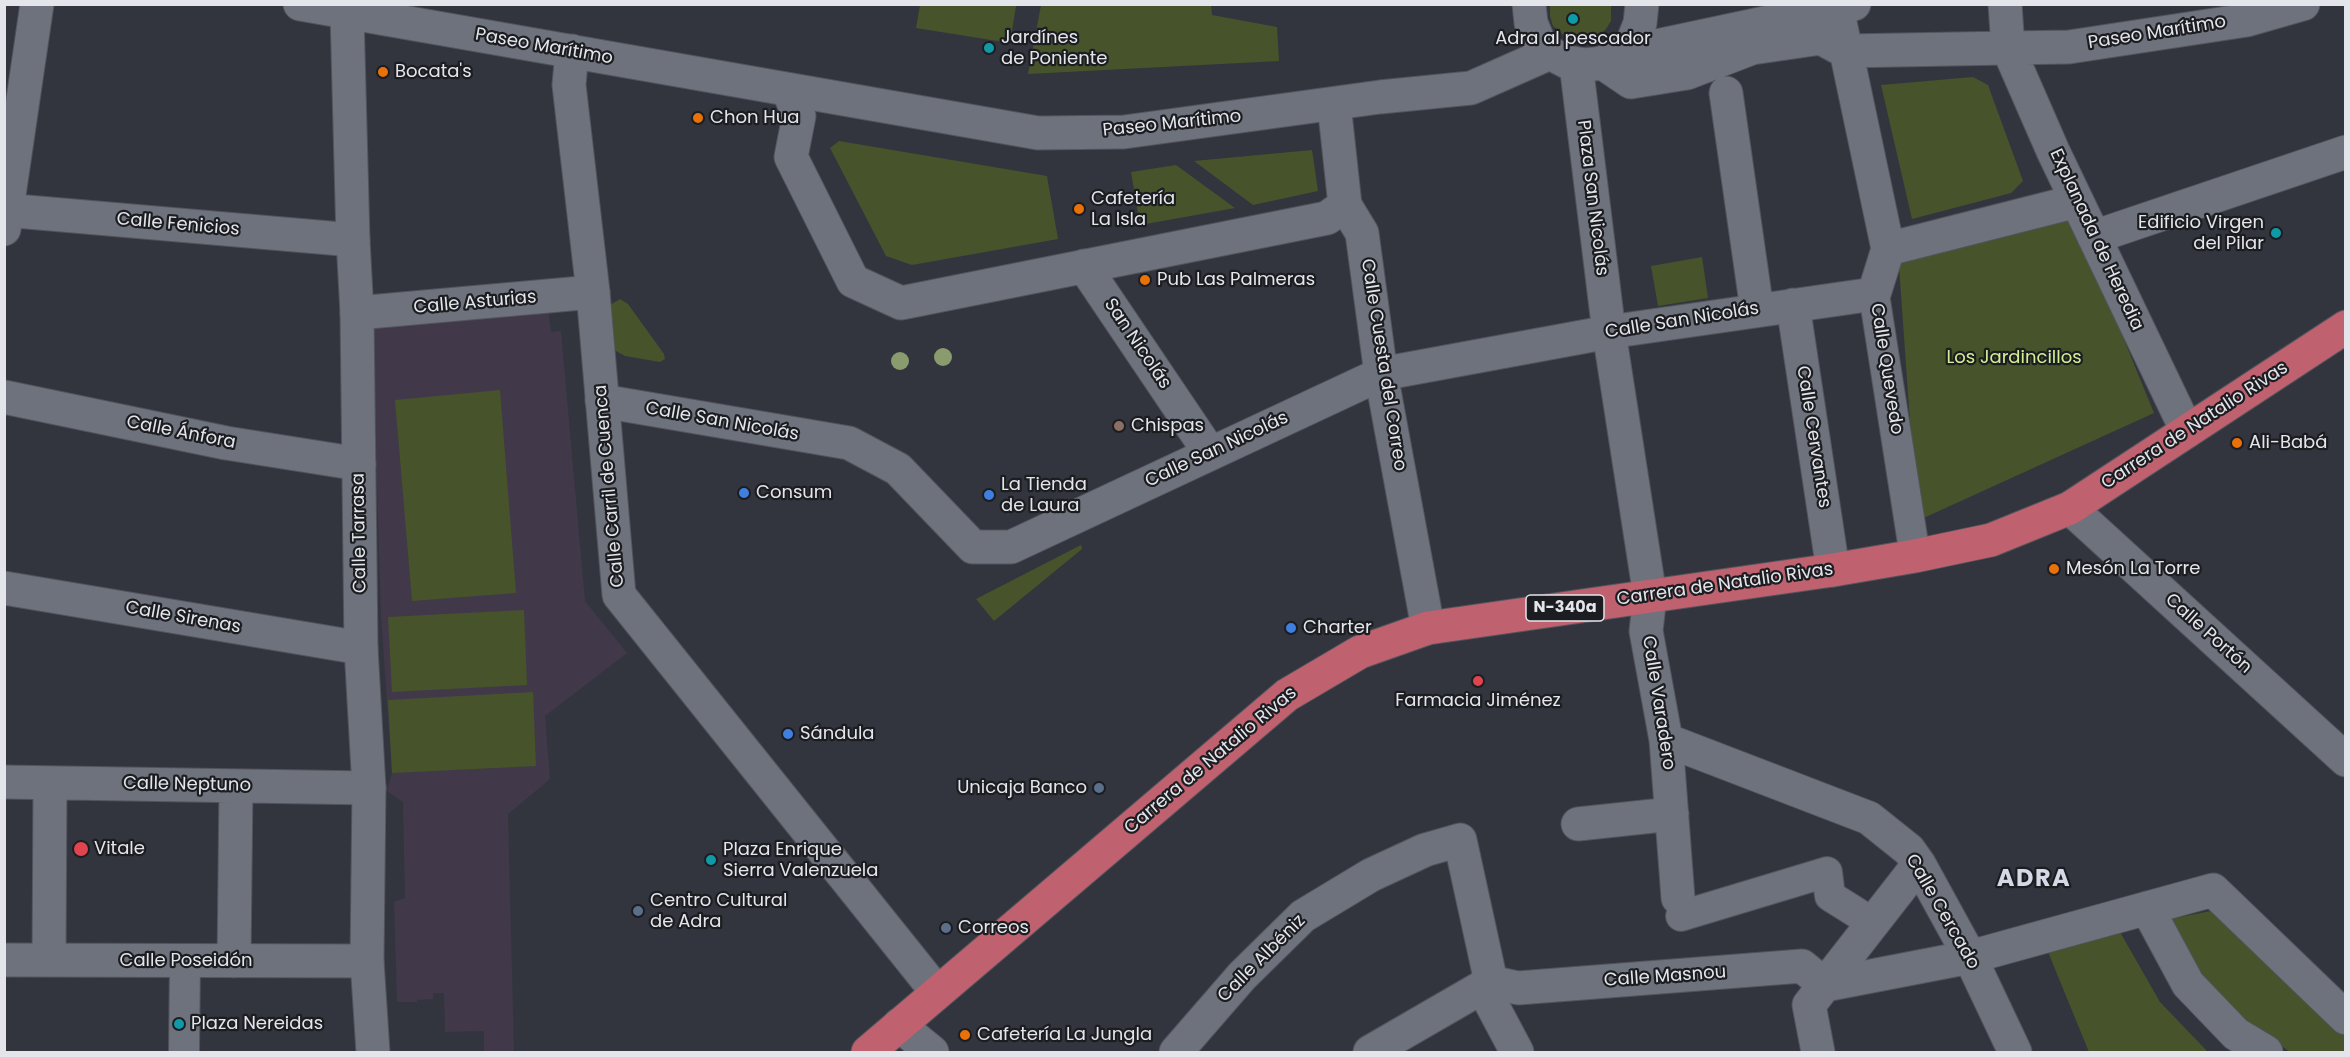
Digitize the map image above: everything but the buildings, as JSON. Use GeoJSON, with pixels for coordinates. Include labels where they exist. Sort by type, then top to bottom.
{"type":"FeatureCollection","features":[{"type":"Feature","properties":{"kind":"highway","name":"Carrera de Natalio Rivas"},"geometry":{"type":"LineString","coordinates":[[868,1053],[1287,695],[1360,652],[1428,628],[1833,570],[1991,540],[2070,508],[2346,327]]}},
{"type":"Feature","properties":{"kind":"street"},"geometry":{"type":"LineString","coordinates":[[5,216],[37,4]]}},
{"type":"Feature","properties":{"kind":"street","name":"Paseo Marítimo"},"geometry":{"type":"LineString","coordinates":[[300,4],[1038,133],[1124,132],[1472,88],[1587,58],[1846,6]]}},
{"type":"Feature","properties":{"kind":"street"},"geometry":{"type":"LineString","coordinates":[[1529,4],[1531,23],[1538,40],[1587,58],[1631,82],[1687,73],[1752,48],[1821,38],[1845,51]]}},
{"type":"Feature","properties":{"kind":"street"},"geometry":{"type":"LineString","coordinates":[[1587,58],[1632,41],[1640,23],[1642,4]]}},
{"type":"Feature","properties":{"kind":"street"},"geometry":{"type":"LineString","coordinates":[[2005,4],[2008,48]]}},
{"type":"Feature","properties":{"kind":"street","name":"Paseo Marítimo"},"geometry":{"type":"LineString","coordinates":[[1845,51],[2069,47],[2247,20],[2303,4]]}},
{"type":"Feature","properties":{"kind":"street","name":"Calle Quevedo"},"geometry":{"type":"LineString","coordinates":[[1846,6],[1845,51],[1888,249],[1874,294],[1915,556]]}},
{"type":"Feature","properties":{"kind":"street","name":"Calle Tarrasa"},"geometry":{"type":"LineString","coordinates":[[347,13],[357,314],[361,648],[369,788],[367,961],[373,1053]]}},
{"type":"Feature","properties":{"kind":"street","name":"Explanada de Heredia"},"geometry":{"type":"LineString","coordinates":[[2008,48],[2077,201],[2187,431]]}},
{"type":"Feature","properties":{"kind":"street","name":"Calle Carril de Cuenca"},"geometry":{"type":"LineString","coordinates":[[572,51],[569,85],[593,292],[619,595],[937,992]]}},
{"type":"Feature","properties":{"kind":"street","name":"Plaza San Nicolás"},"geometry":{"type":"LineString","coordinates":[[1587,58],[1609,332]]}},
{"type":"Feature","properties":{"kind":"street"},"geometry":{"type":"LineString","coordinates":[[788,90],[799,116],[791,157],[853,281],[901,303],[1327,218],[1345,205]]}},
{"type":"Feature","properties":{"kind":"street"},"geometry":{"type":"LineString","coordinates":[[1726,93],[1756,310]]}},
{"type":"Feature","properties":{"kind":"street","name":"Calle Cuesta del Correo"},"geometry":{"type":"LineString","coordinates":[[1334,104],[1345,205],[1362,233],[1381,374],[1428,628]]}},
{"type":"Feature","properties":{"kind":"street"},"geometry":{"type":"LineString","coordinates":[[2094,237],[2346,152]]}},
{"type":"Feature","properties":{"kind":"street"},"geometry":{"type":"LineString","coordinates":[[1888,249],[2077,201]]}},
{"type":"Feature","properties":{"kind":"street","name":"Calle Fenicios"},"geometry":{"type":"LineString","coordinates":[[5,216],[353,240]]}},
{"type":"Feature","properties":{"kind":"street","name":"San Nicolás"},"geometry":{"type":"LineString","coordinates":[[1084,266],[1210,453]]}},
{"type":"Feature","properties":{"kind":"street","name":"Calle Asturias"},"geometry":{"type":"LineString","coordinates":[[357,314],[593,292]]}},
{"type":"Feature","properties":{"kind":"street","name":"Calle San Nicolás"},"geometry":{"type":"LineString","coordinates":[[602,401],[849,443],[898,469],[973,547],[1011,546],[1381,374],[1609,332],[1874,294]]}},
{"type":"Feature","properties":{"kind":"street","name":"Calle Cervantes"},"geometry":{"type":"LineString","coordinates":[[1793,305],[1833,570]]}},
{"type":"Feature","properties":{"kind":"street","name":"Calle Varadero"},"geometry":{"type":"LineString","coordinates":[[1609,332],[1650,596],[1646,631],[1666,740],[1679,907]]}},
{"type":"Feature","properties":{"kind":"street","name":"Calle Ánfora"},"geometry":{"type":"LineString","coordinates":[[4,397],[226,443],[359,464]]}},
{"type":"Feature","properties":{"kind":"street","name":"Calle Portón"},"geometry":{"type":"LineString","coordinates":[[2070,508],[2346,760]]}},
{"type":"Feature","properties":{"kind":"street","name":"Calle Sirenas"},"geometry":{"type":"LineString","coordinates":[[4,588],[361,648]]}},
{"type":"Feature","properties":{"kind":"street","name":"Calle Cercado"},"geometry":{"type":"LineString","coordinates":[[1666,740],[1869,818],[1909,850],[1970,957],[2015,1053]]}},
{"type":"Feature","properties":{"kind":"street","name":"Calle Neptuno"},"geometry":{"type":"LineString","coordinates":[[4,782],[369,788]]}},
{"type":"Feature","properties":{"kind":"street"},"geometry":{"type":"LineString","coordinates":[[49,960],[50,783]]}},
{"type":"Feature","properties":{"kind":"street"},"geometry":{"type":"LineString","coordinates":[[234,961],[236,786]]}},
{"type":"Feature","properties":{"kind":"street"},"geometry":{"type":"LineString","coordinates":[[1578,824],[1672,814]]}},
{"type":"Feature","properties":{"kind":"street","name":"Calle Albéniz"},"geometry":{"type":"LineString","coordinates":[[1176,1053],[1242,976],[1303,916],[1371,875],[1425,850],[1460,840],[1491,982]]}},
{"type":"Feature","properties":{"kind":"street"},"geometry":{"type":"LineString","coordinates":[[1818,1053],[1817,995],[1919,864]]}},
{"type":"Feature","properties":{"kind":"street"},"geometry":{"type":"LineString","coordinates":[[1679,907],[1827,872],[1830,896],[1872,923]]}},
{"type":"Feature","properties":{"kind":"street"},"geometry":{"type":"LineString","coordinates":[[1817,995],[1970,957],[2213,890],[2346,1018]]}},
{"type":"Feature","properties":{"kind":"street"},"geometry":{"type":"LineString","coordinates":[[2147,908],[2188,984],[2236,1034],[2266,1053]]}},
{"type":"Feature","properties":{"kind":"street","name":"Calle Poseidón"},"geometry":{"type":"LineString","coordinates":[[4,960],[367,961]]}},
{"type":"Feature","properties":{"kind":"street"},"geometry":{"type":"LineString","coordinates":[[184,1053],[185,961]]}},
{"type":"Feature","properties":{"kind":"street","name":"Calle Masnou"},"geometry":{"type":"LineString","coordinates":[[1491,982],[1518,988],[1802,966],[1817,995]]}},
{"type":"Feature","properties":{"kind":"street"},"geometry":{"type":"LineString","coordinates":[[1370,1053],[1491,982]]}},
{"type":"Feature","properties":{"kind":"street"},"geometry":{"type":"LineString","coordinates":[[1491,982],[1491,1003],[1517,1053]]}},
{"type":"Feature","properties":{"kind":"street"},"geometry":{"type":"LineString","coordinates":[[899,1025],[932,1053]]}},
{"type":"Feature","properties":{"kind":"shaded area"},"geometry":{"type":"Polygon","coordinates":[[[548,309],[551,332],[561,331],[585,601],[627,653],[545,716],[550,779],[508,814],[514,1052],[484,1052],[484,1031],[445,1032],[444,993],[433,993],[433,999],[397,1002],[394,902],[405,898],[403,802],[387,791],[392,773],[381,616],[372,323],[548,309]]]}},
{"type":"Feature","properties":{"kind":"green space"},"geometry":{"type":"Polygon","coordinates":[[[920,5],[1016,6],[1010,43],[916,28],[920,5]]]}},
{"type":"Feature","properties":{"kind":"green space"},"geometry":{"type":"Polygon","coordinates":[[[1041,5],[1211,5],[1212,15],[1277,27],[1279,61],[1028,74],[1041,5]]]}},
{"type":"Feature","properties":{"kind":"green space"},"geometry":{"type":"Polygon","coordinates":[[[1550,5],[1611,5],[1611,21],[1598,37],[1578,42],[1568,39],[1553,26],[1550,5]]]}},
{"type":"Feature","properties":{"kind":"green space"},"geometry":{"type":"Polygon","coordinates":[[[1973,77],[1988,85],[2023,181],[2011,193],[1912,219],[1881,85],[1973,77]]]}},
{"type":"Feature","properties":{"kind":"green space"},"geometry":{"type":"Polygon","coordinates":[[[839,141],[1047,176],[1058,239],[912,265],[886,256],[830,148],[839,141]]]}},
{"type":"Feature","properties":{"kind":"green space"},"geometry":{"type":"Polygon","coordinates":[[[1312,150],[1318,191],[1253,205],[1194,161],[1312,150]]]}},
{"type":"Feature","properties":{"kind":"green space"},"geometry":{"type":"Polygon","coordinates":[[[1176,165],[1235,208],[1140,225],[1131,172],[1176,165]]]}},
{"type":"Feature","properties":{"kind":"green space","name":"Los Jardincillos"},"geometry":{"type":"Polygon","coordinates":[[[2073,215],[2154,413],[1917,521],[1899,266],[1902,257],[2073,215]]]}},
{"type":"Feature","properties":{"kind":"green space"},"geometry":{"type":"Polygon","coordinates":[[[1702,257],[1708,298],[1658,306],[1651,266],[1702,257]]]}},
{"type":"Feature","properties":{"kind":"green space"},"geometry":{"type":"Polygon","coordinates":[[[620,299],[628,304],[664,354],[665,359],[660,362],[625,356],[616,351],[611,341],[610,305],[620,299]]]}},
{"type":"Feature","properties":{"kind":"green space"},"geometry":{"type":"Polygon","coordinates":[[[500,390],[516,593],[412,601],[395,400],[500,390]]]}},
{"type":"Feature","properties":{"kind":"green space"},"geometry":{"type":"Polygon","coordinates":[[[1081,545],[1082,549],[994,621],[976,599],[1081,545]]]}},
{"type":"Feature","properties":{"kind":"green space"},"geometry":{"type":"Polygon","coordinates":[[[524,610],[527,685],[392,692],[388,617],[524,610]]]}},
{"type":"Feature","properties":{"kind":"green space"},"geometry":{"type":"Polygon","coordinates":[[[533,692],[536,766],[392,773],[388,700],[533,692]]]}},
{"type":"Feature","properties":{"kind":"green space"},"geometry":{"type":"Polygon","coordinates":[[[2211,911],[2345,1035],[2345,1052],[2290,1052],[2247,1022],[2199,975],[2170,919],[2211,911]]]}},
{"type":"Feature","properties":{"kind":"green space"},"geometry":{"type":"Polygon","coordinates":[[[2120,932],[2160,1002],[2208,1052],[2089,1052],[2048,952],[2120,932]]]}},
{"type":"Feature","properties":{"kind":"place","name":"Adra al pescador"},"geometry":{"type":"Point","coordinates":[1573,19]}},
{"type":"Feature","properties":{"kind":"place","name":"Jardínes de Poniente"},"geometry":{"type":"Point","coordinates":[989,48]}},
{"type":"Feature","properties":{"kind":"place","name":"Bocata's"},"geometry":{"type":"Point","coordinates":[383,72]}},
{"type":"Feature","properties":{"kind":"place","name":"Chon Hua"},"geometry":{"type":"Point","coordinates":[698,118]}},
{"type":"Feature","properties":{"kind":"place","name":"Cafetería La Isla"},"geometry":{"type":"Point","coordinates":[1079,209]}},
{"type":"Feature","properties":{"kind":"place","name":"Edificio Virgen del Pilar"},"geometry":{"type":"Point","coordinates":[2276,233]}},
{"type":"Feature","properties":{"kind":"place","name":"Pub Las Palmeras"},"geometry":{"type":"Point","coordinates":[1145,280]}},
{"type":"Feature","properties":{"kind":"place","name":"Chispas"},"geometry":{"type":"Point","coordinates":[1119,426]}},
{"type":"Feature","properties":{"kind":"place","name":"Ali-Babá"},"geometry":{"type":"Point","coordinates":[2237,443]}},
{"type":"Feature","properties":{"kind":"place","name":"Consum"},"geometry":{"type":"Point","coordinates":[744,493]}},
{"type":"Feature","properties":{"kind":"place","name":"La Tienda de Laura"},"geometry":{"type":"Point","coordinates":[989,495]}},
{"type":"Feature","properties":{"kind":"place","name":"Mesón La Torre"},"geometry":{"type":"Point","coordinates":[2054,569]}},
{"type":"Feature","properties":{"kind":"place","name":"Charter"},"geometry":{"type":"Point","coordinates":[1291,628]}},
{"type":"Feature","properties":{"kind":"place","name":"Farmacia Jiménez"},"geometry":{"type":"Point","coordinates":[1478,681]}},
{"type":"Feature","properties":{"kind":"place","name":"Sándula"},"geometry":{"type":"Point","coordinates":[788,734]}},
{"type":"Feature","properties":{"kind":"place","name":"Unicaja Banco"},"geometry":{"type":"Point","coordinates":[1099,788]}},
{"type":"Feature","properties":{"kind":"place","name":"Vitale"},"geometry":{"type":"Point","coordinates":[81,849]}},
{"type":"Feature","properties":{"kind":"place","name":"Plaza Enrique Sierra Valenzuela"},"geometry":{"type":"Point","coordinates":[711,860]}},
{"type":"Feature","properties":{"kind":"place","name":"Centro Cultural de Adra"},"geometry":{"type":"Point","coordinates":[638,911]}},
{"type":"Feature","properties":{"kind":"place","name":"Correos"},"geometry":{"type":"Point","coordinates":[946,928]}},
{"type":"Feature","properties":{"kind":"place","name":"Plaza Nereidas"},"geometry":{"type":"Point","coordinates":[179,1024]}},
{"type":"Feature","properties":{"kind":"place","name":"Cafetería La Jungla"},"geometry":{"type":"Point","coordinates":[965,1035]}},
{"type":"Feature","properties":{"kind":"district","name":"ADRA"},"geometry":{"type":"Point","coordinates":[2034,880]}}]}
